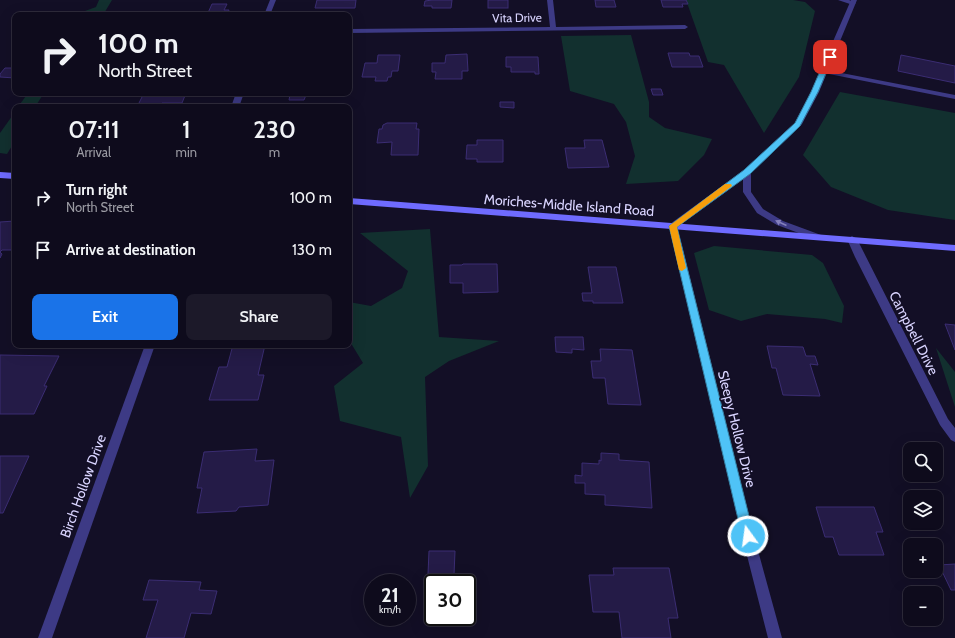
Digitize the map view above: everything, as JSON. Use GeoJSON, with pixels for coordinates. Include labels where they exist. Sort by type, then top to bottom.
{"type":"FeatureCollection","features":[{"type":"Feature","properties":{"kind":"main road"},"geometry":{"type":"LineString","coordinates":[[0,175],[12,176]]}},
{"type":"Feature","properties":{"kind":"main road","name":"Moriches-Middle Island Road"},"geometry":{"type":"LineString","coordinates":[[352,201],[955,248]]}},
{"type":"Feature","properties":{"kind":"street"},"geometry":{"type":"LineString","coordinates":[[268,12],[273,0]]}},
{"type":"Feature","properties":{"kind":"street"},"geometry":{"type":"LineString","coordinates":[[550,0],[553,28]]}},
{"type":"Feature","properties":{"kind":"street"},"geometry":{"type":"LineString","coordinates":[[673,226],[747,172],[798,124],[824,71],[853,1],[841,0]]}},
{"type":"Feature","properties":{"kind":"street","name":"Vita Drive"},"geometry":{"type":"LineString","coordinates":[[352,30],[685,27]]}},
{"type":"Feature","properties":{"kind":"street"},"geometry":{"type":"LineString","coordinates":[[824,71],[955,97]]}},
{"type":"Feature","properties":{"kind":"street"},"geometry":{"type":"LineString","coordinates":[[747,172],[747,192],[760,211],[780,223],[818,237]]}},
{"type":"Feature","properties":{"kind":"street","name":"Sleepy Hollow Drive"},"geometry":{"type":"LineString","coordinates":[[673,226],[748,536],[775,638]]}},
{"type":"Feature","properties":{"kind":"street","name":"Campbell Drive"},"geometry":{"type":"LineString","coordinates":[[852,239],[944,422],[955,437]]}},
{"type":"Feature","properties":{"kind":"street","name":"Birch Hollow Drive"},"geometry":{"type":"LineString","coordinates":[[45,638],[149,348]]}},
{"type":"Feature","properties":{"kind":"green space"},"geometry":{"type":"Polygon","coordinates":[[[99,0],[112,0],[105,12],[82,12],[96,7],[99,0]]]}},
{"type":"Feature","properties":{"kind":"green space"},"geometry":{"type":"Polygon","coordinates":[[[686,0],[793,0],[805,2],[815,11],[799,77],[764,133],[724,65],[708,62],[686,0]]]}},
{"type":"Feature","properties":{"kind":"green space"},"geometry":{"type":"Polygon","coordinates":[[[631,35],[649,102],[649,117],[665,128],[712,139],[704,155],[678,181],[626,184],[635,156],[626,122],[614,104],[570,91],[561,36],[631,35]]]}},
{"type":"Feature","properties":{"kind":"green space"},"geometry":{"type":"Polygon","coordinates":[[[840,92],[955,113],[955,220],[888,210],[831,187],[803,155],[840,92]]]}},
{"type":"Feature","properties":{"kind":"green space"},"geometry":{"type":"Polygon","coordinates":[[[26,96],[42,96],[37,104],[20,104],[26,96]]]}},
{"type":"Feature","properties":{"kind":"green space"},"geometry":{"type":"Polygon","coordinates":[[[12,116],[12,146],[7,154],[0,153],[0,133],[12,116]]]}},
{"type":"Feature","properties":{"kind":"green space"},"geometry":{"type":"Polygon","coordinates":[[[430,229],[439,337],[499,341],[449,361],[425,377],[428,466],[410,498],[401,437],[340,421],[334,386],[363,363],[352,345],[352,303],[371,306],[402,288],[408,271],[360,233],[430,229]]]}},
{"type":"Feature","properties":{"kind":"green space"},"geometry":{"type":"Polygon","coordinates":[[[714,246],[812,255],[823,263],[844,306],[842,323],[825,319],[767,314],[741,321],[709,310],[694,253],[714,246]]]}},
{"type":"Feature","properties":{"kind":"green space"},"geometry":{"type":"Polygon","coordinates":[[[936,348],[955,372],[955,407],[936,348]]]}},
{"type":"Feature","properties":{"kind":"building"},"geometry":{"type":"Polygon","coordinates":[[[317,0],[356,0],[355,8],[315,8],[317,0]]]}},
{"type":"Feature","properties":{"kind":"building"},"geometry":{"type":"Polygon","coordinates":[[[452,0],[451,8],[432,8],[432,6],[424,6],[425,1],[452,0]]]}},
{"type":"Feature","properties":{"kind":"building"},"geometry":{"type":"Polygon","coordinates":[[[488,0],[508,0],[508,8],[488,8],[488,0]]]}},
{"type":"Feature","properties":{"kind":"building"},"geometry":{"type":"Polygon","coordinates":[[[595,0],[614,0],[616,7],[596,7],[595,0]]]}},
{"type":"Feature","properties":{"kind":"building"},"geometry":{"type":"Polygon","coordinates":[[[661,0],[686,0],[688,4],[682,4],[683,7],[663,7],[661,0]]]}},
{"type":"Feature","properties":{"kind":"building"},"geometry":{"type":"Polygon","coordinates":[[[212,4],[227,4],[224,10],[229,10],[228,12],[208,12],[212,4]]]}},
{"type":"Feature","properties":{"kind":"building"},"geometry":{"type":"Polygon","coordinates":[[[668,53],[689,53],[690,56],[699,56],[703,67],[672,67],[668,53]]]}},
{"type":"Feature","properties":{"kind":"building"},"geometry":{"type":"Polygon","coordinates":[[[467,54],[468,71],[462,71],[462,79],[435,79],[436,72],[432,72],[432,63],[445,63],[446,55],[467,54]]]}},
{"type":"Feature","properties":{"kind":"building"},"geometry":{"type":"Polygon","coordinates":[[[378,55],[400,55],[398,71],[392,71],[391,77],[388,77],[387,81],[375,81],[376,77],[362,77],[365,63],[377,63],[378,55]]]}},
{"type":"Feature","properties":{"kind":"building"},"geometry":{"type":"Polygon","coordinates":[[[901,55],[955,66],[955,83],[898,71],[901,55]]]}},
{"type":"Feature","properties":{"kind":"building"},"geometry":{"type":"Polygon","coordinates":[[[506,57],[538,57],[539,74],[535,74],[535,72],[511,72],[511,67],[506,67],[506,57]]]}},
{"type":"Feature","properties":{"kind":"building"},"geometry":{"type":"Polygon","coordinates":[[[5,68],[12,68],[12,78],[0,77],[0,74],[5,68]]]}},
{"type":"Feature","properties":{"kind":"building"},"geometry":{"type":"Polygon","coordinates":[[[651,89],[661,89],[663,95],[653,95],[651,89]]]}},
{"type":"Feature","properties":{"kind":"building"},"geometry":{"type":"Polygon","coordinates":[[[142,96],[185,96],[182,103],[138,104],[142,96]]]}},
{"type":"Feature","properties":{"kind":"building"},"geometry":{"type":"Polygon","coordinates":[[[290,96],[306,96],[304,100],[289,100],[290,96]]]}},
{"type":"Feature","properties":{"kind":"building"},"geometry":{"type":"Polygon","coordinates":[[[500,102],[514,102],[514,108],[500,107],[500,102]]]}},
{"type":"Feature","properties":{"kind":"building"},"geometry":{"type":"Polygon","coordinates":[[[387,123],[417,123],[416,129],[419,129],[418,155],[391,155],[392,142],[377,143],[379,129],[382,129],[383,125],[387,123]]]}},
{"type":"Feature","properties":{"kind":"building"},"geometry":{"type":"Polygon","coordinates":[[[477,140],[503,140],[503,162],[477,162],[477,159],[466,159],[467,145],[477,145],[477,140]]]}},
{"type":"Feature","properties":{"kind":"building"},"geometry":{"type":"Polygon","coordinates":[[[584,140],[602,140],[609,167],[568,168],[565,148],[585,148],[584,140]]]}},
{"type":"Feature","properties":{"kind":"building"},"geometry":{"type":"Polygon","coordinates":[[[12,221],[12,250],[2,250],[0,252],[0,222],[12,221]]]}},
{"type":"Feature","properties":{"kind":"building"},"geometry":{"type":"Polygon","coordinates":[[[497,264],[498,292],[463,293],[463,283],[450,283],[450,265],[497,264]]]}},
{"type":"Feature","properties":{"kind":"building"},"geometry":{"type":"Polygon","coordinates":[[[588,267],[616,267],[623,303],[593,303],[593,301],[583,301],[582,293],[592,293],[588,267]]]}},
{"type":"Feature","properties":{"kind":"building"},"geometry":{"type":"Polygon","coordinates":[[[945,324],[955,325],[955,350],[945,324]]]}},
{"type":"Feature","properties":{"kind":"building"},"geometry":{"type":"Polygon","coordinates":[[[555,337],[583,337],[584,350],[572,349],[572,353],[556,352],[555,337]]]}},
{"type":"Feature","properties":{"kind":"building"},"geometry":{"type":"Polygon","coordinates":[[[767,346],[803,347],[806,356],[815,356],[818,365],[810,364],[820,396],[783,395],[776,368],[772,368],[767,346]]]}},
{"type":"Feature","properties":{"kind":"building"},"geometry":{"type":"Polygon","coordinates":[[[232,348],[264,348],[258,375],[264,375],[258,400],[209,400],[219,367],[227,367],[232,348]]]}},
{"type":"Feature","properties":{"kind":"building"},"geometry":{"type":"Polygon","coordinates":[[[600,349],[632,350],[641,405],[608,404],[605,378],[593,378],[591,361],[601,361],[600,349]]]}},
{"type":"Feature","properties":{"kind":"building"},"geometry":{"type":"Polygon","coordinates":[[[0,355],[59,356],[44,386],[47,386],[34,414],[0,414],[0,355]]]}},
{"type":"Feature","properties":{"kind":"building"},"geometry":{"type":"Polygon","coordinates":[[[257,449],[255,461],[274,460],[268,505],[239,507],[236,511],[197,513],[202,488],[197,488],[204,452],[257,449]]]}},
{"type":"Feature","properties":{"kind":"building"},"geometry":{"type":"Polygon","coordinates":[[[601,453],[619,454],[619,460],[649,462],[652,508],[605,505],[605,495],[585,494],[585,483],[575,483],[575,475],[582,476],[582,463],[599,464],[599,460],[601,461],[601,453]]]}},
{"type":"Feature","properties":{"kind":"building"},"geometry":{"type":"Polygon","coordinates":[[[0,456],[29,456],[3,513],[0,513],[0,456]]]}},
{"type":"Feature","properties":{"kind":"building"},"geometry":{"type":"Polygon","coordinates":[[[816,507],[874,507],[883,532],[876,532],[884,555],[839,555],[833,537],[825,537],[816,507]]]}},
{"type":"Feature","properties":{"kind":"building"},"geometry":{"type":"Polygon","coordinates":[[[429,551],[455,551],[454,574],[428,574],[429,551]]]}},
{"type":"Feature","properties":{"kind":"building"},"geometry":{"type":"Polygon","coordinates":[[[955,564],[955,590],[951,590],[943,573],[943,565],[955,564]]]}},
{"type":"Feature","properties":{"kind":"building"},"geometry":{"type":"Polygon","coordinates":[[[613,568],[669,568],[678,618],[668,618],[671,638],[622,638],[619,612],[593,612],[589,575],[614,575],[613,568]]]}},
{"type":"Feature","properties":{"kind":"building"},"geometry":{"type":"Polygon","coordinates":[[[149,580],[201,582],[199,590],[217,591],[211,614],[191,613],[184,638],[146,638],[158,600],[143,600],[149,580]]]}},
{"type":"Feature","properties":{"kind":"slow traffic"},"geometry":{"type":"LineString","coordinates":[[682,268],[673,226],[728,186]]}},
{"type":"Feature","properties":{"kind":"route"},"geometry":{"type":"LineString","coordinates":[[748,536],[673,226],[747,172],[798,124],[815,92],[830,57]]}}]}
